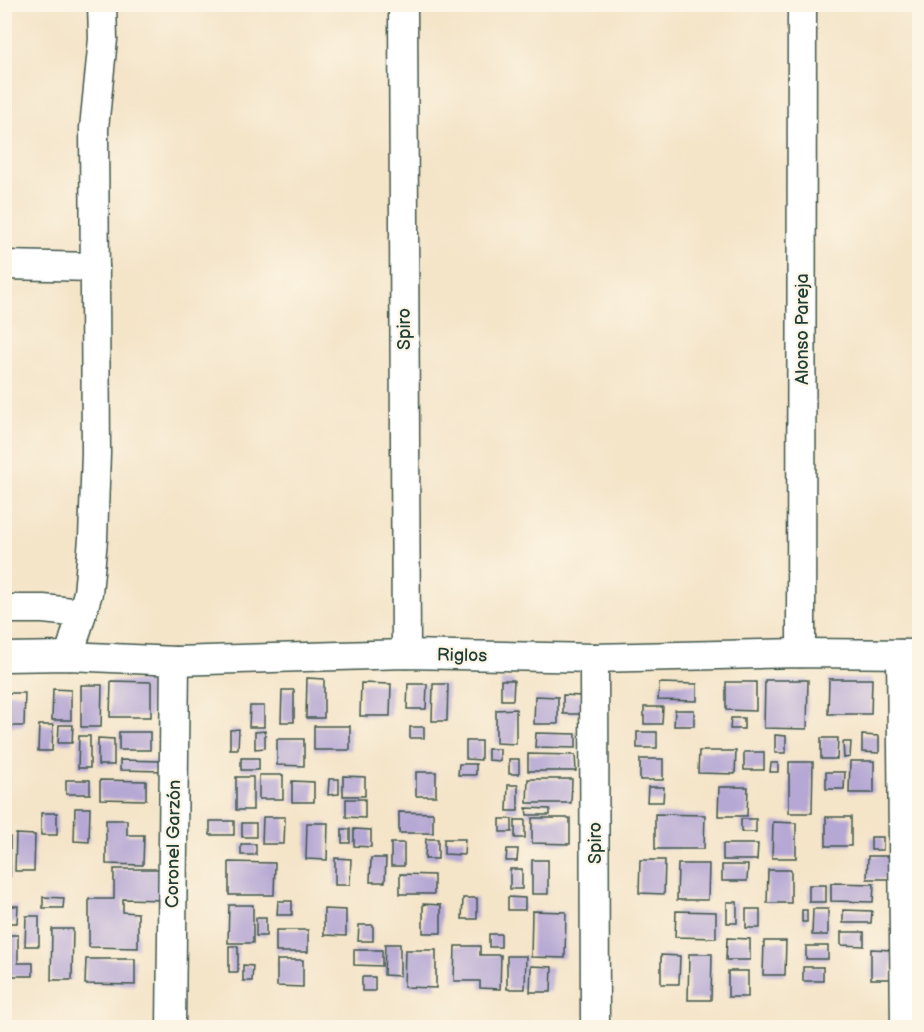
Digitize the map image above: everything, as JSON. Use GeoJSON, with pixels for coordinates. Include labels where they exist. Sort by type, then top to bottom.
{"type":"FeatureCollection","features":[{"type":"Feature","properties":{"kind":"street"},"geometry":{"type":"LineString","coordinates":[[69,656],[88,593],[93,528],[96,453],[94,128],[103,39],[102,4]]}},
{"type":"Feature","properties":{"kind":"street","name":"Spiro"},"geometry":{"type":"LineString","coordinates":[[403,4],[406,654]]}},
{"type":"Feature","properties":{"kind":"street","name":"Alonso Pareja"},"geometry":{"type":"LineString","coordinates":[[801,653],[802,4]]}},
{"type":"Feature","properties":{"kind":"street"},"geometry":{"type":"LineString","coordinates":[[4,265],[95,267]]}},
{"type":"Feature","properties":{"kind":"street"},"geometry":{"type":"LineString","coordinates":[[4,609],[43,609],[82,613]]}},
{"type":"Feature","properties":{"kind":"street","name":"Riglos"},"geometry":{"type":"LineString","coordinates":[[4,657],[69,656],[175,661],[406,654],[594,658],[801,653],[910,654]]}},
{"type":"Feature","properties":{"kind":"street"},"geometry":{"type":"LineString","coordinates":[[905,1028],[910,654]]}},
{"type":"Feature","properties":{"kind":"street","name":"Spiro"},"geometry":{"type":"LineString","coordinates":[[594,658],[595,1028]]}},
{"type":"Feature","properties":{"kind":"street","name":"Coronel Garzón"},"geometry":{"type":"LineString","coordinates":[[171,1028],[175,661]]}},
{"type":"Feature","properties":{"kind":"building"},"geometry":{"type":"Polygon","coordinates":[[[307,678],[324,679],[324,718],[306,718],[307,678]]]}},
{"type":"Feature","properties":{"kind":"building"},"geometry":{"type":"Polygon","coordinates":[[[829,679],[872,679],[871,714],[828,714],[829,679]]]}},
{"type":"Feature","properties":{"kind":"building"},"geometry":{"type":"Polygon","coordinates":[[[501,680],[514,680],[513,700],[501,700],[501,680]]]}},
{"type":"Feature","properties":{"kind":"building"},"geometry":{"type":"Polygon","coordinates":[[[765,680],[808,680],[807,729],[764,728],[765,680]]]}},
{"type":"Feature","properties":{"kind":"building"},"geometry":{"type":"Polygon","coordinates":[[[111,681],[151,682],[151,717],[110,717],[111,681]]]}},
{"type":"Feature","properties":{"kind":"building"},"geometry":{"type":"Polygon","coordinates":[[[726,682],[756,682],[756,711],[726,710],[726,682]]]}},
{"type":"Feature","properties":{"kind":"building"},"geometry":{"type":"Polygon","coordinates":[[[361,683],[391,684],[390,716],[360,716],[361,683]]]}},
{"type":"Feature","properties":{"kind":"building"},"geometry":{"type":"Polygon","coordinates":[[[659,683],[697,684],[697,701],[658,700],[659,683]]]}},
{"type":"Feature","properties":{"kind":"building"},"geometry":{"type":"Polygon","coordinates":[[[408,684],[427,684],[426,709],[407,709],[408,684]]]}},
{"type":"Feature","properties":{"kind":"building"},"geometry":{"type":"Polygon","coordinates":[[[433,684],[448,684],[447,721],[432,721],[433,684]]]}},
{"type":"Feature","properties":{"kind":"building"},"geometry":{"type":"Polygon","coordinates":[[[81,685],[102,685],[101,727],[81,727],[81,685]]]}},
{"type":"Feature","properties":{"kind":"building"},"geometry":{"type":"Polygon","coordinates":[[[53,689],[71,690],[71,720],[52,720],[53,689]]]}},
{"type":"Feature","properties":{"kind":"building"},"geometry":{"type":"Polygon","coordinates":[[[282,690],[294,690],[294,722],[281,722],[282,690]]]}},
{"type":"Feature","properties":{"kind":"building"},"geometry":{"type":"Polygon","coordinates":[[[4,693],[25,693],[24,726],[4,726],[4,693]]]}},
{"type":"Feature","properties":{"kind":"building"},"geometry":{"type":"Polygon","coordinates":[[[563,695],[581,696],[581,714],[563,714],[563,695]]]}},
{"type":"Feature","properties":{"kind":"building"},"geometry":{"type":"Polygon","coordinates":[[[535,696],[558,697],[558,724],[534,724],[535,696]]]}},
{"type":"Feature","properties":{"kind":"building"},"geometry":{"type":"Polygon","coordinates":[[[250,706],[264,706],[264,727],[249,727],[250,706]]]}},
{"type":"Feature","properties":{"kind":"building"},"geometry":{"type":"Polygon","coordinates":[[[644,707],[663,707],[662,724],[644,724],[644,707]]]}},
{"type":"Feature","properties":{"kind":"building"},"geometry":{"type":"Polygon","coordinates":[[[516,709],[516,744],[496,743],[496,710],[516,709]]]}},
{"type":"Feature","properties":{"kind":"building"},"geometry":{"type":"Polygon","coordinates":[[[675,710],[694,710],[694,726],[674,726],[675,710]]]}},
{"type":"Feature","properties":{"kind":"building"},"geometry":{"type":"Polygon","coordinates":[[[731,718],[744,718],[744,729],[730,729],[731,718]]]}},
{"type":"Feature","properties":{"kind":"building"},"geometry":{"type":"Polygon","coordinates":[[[39,725],[53,725],[52,751],[38,751],[39,725]]]}},
{"type":"Feature","properties":{"kind":"building"},"geometry":{"type":"Polygon","coordinates":[[[59,725],[73,725],[72,743],[58,743],[59,725]]]}},
{"type":"Feature","properties":{"kind":"building"},"geometry":{"type":"Polygon","coordinates":[[[314,726],[350,726],[350,750],[314,750],[314,726]]]}},
{"type":"Feature","properties":{"kind":"building"},"geometry":{"type":"Polygon","coordinates":[[[410,727],[424,727],[424,738],[410,738],[410,727]]]}},
{"type":"Feature","properties":{"kind":"building"},"geometry":{"type":"Polygon","coordinates":[[[239,729],[238,749],[230,749],[230,730],[239,729]]]}},
{"type":"Feature","properties":{"kind":"building"},"geometry":{"type":"Polygon","coordinates":[[[265,731],[265,748],[255,749],[255,732],[265,731]]]}},
{"type":"Feature","properties":{"kind":"building"},"geometry":{"type":"Polygon","coordinates":[[[119,732],[150,732],[150,750],[119,750],[119,732]]]}},
{"type":"Feature","properties":{"kind":"building"},"geometry":{"type":"Polygon","coordinates":[[[637,732],[657,732],[657,748],[637,748],[637,732]]]}},
{"type":"Feature","properties":{"kind":"building"},"geometry":{"type":"Polygon","coordinates":[[[536,733],[576,734],[576,748],[535,747],[536,733]]]}},
{"type":"Feature","properties":{"kind":"building"},"geometry":{"type":"Polygon","coordinates":[[[775,735],[786,736],[786,753],[775,753],[775,735]]]}},
{"type":"Feature","properties":{"kind":"building"},"geometry":{"type":"Polygon","coordinates":[[[862,735],[879,736],[879,753],[862,752],[862,735]]]}},
{"type":"Feature","properties":{"kind":"building"},"geometry":{"type":"Polygon","coordinates":[[[79,736],[90,736],[90,768],[78,768],[79,736]]]}},
{"type":"Feature","properties":{"kind":"building"},"geometry":{"type":"Polygon","coordinates":[[[98,738],[114,739],[114,765],[98,765],[98,738]]]}},
{"type":"Feature","properties":{"kind":"building"},"geometry":{"type":"Polygon","coordinates":[[[821,738],[838,738],[837,759],[821,759],[821,738]]]}},
{"type":"Feature","properties":{"kind":"building"},"geometry":{"type":"Polygon","coordinates":[[[277,739],[304,739],[304,766],[277,765],[277,739]]]}},
{"type":"Feature","properties":{"kind":"building"},"geometry":{"type":"Polygon","coordinates":[[[466,741],[481,741],[481,760],[466,759],[466,741]]]}},
{"type":"Feature","properties":{"kind":"building"},"geometry":{"type":"Polygon","coordinates":[[[843,742],[851,742],[850,757],[844,758],[843,742]]]}},
{"type":"Feature","properties":{"kind":"building"},"geometry":{"type":"Polygon","coordinates":[[[488,749],[500,749],[500,761],[488,760],[488,749]]]}},
{"type":"Feature","properties":{"kind":"building"},"geometry":{"type":"Polygon","coordinates":[[[699,751],[736,751],[735,774],[698,773],[699,751]]]}},
{"type":"Feature","properties":{"kind":"building"},"geometry":{"type":"Polygon","coordinates":[[[744,752],[764,752],[764,770],[744,770],[744,752]]]}},
{"type":"Feature","properties":{"kind":"building"},"geometry":{"type":"Polygon","coordinates":[[[528,754],[575,755],[576,771],[528,771],[528,754]]]}},
{"type":"Feature","properties":{"kind":"building"},"geometry":{"type":"Polygon","coordinates":[[[241,758],[259,758],[259,770],[241,770],[241,758]]]}},
{"type":"Feature","properties":{"kind":"building"},"geometry":{"type":"Polygon","coordinates":[[[509,759],[519,759],[519,774],[509,774],[509,759]]]}},
{"type":"Feature","properties":{"kind":"building"},"geometry":{"type":"Polygon","coordinates":[[[640,759],[663,759],[663,780],[640,780],[640,759]]]}},
{"type":"Feature","properties":{"kind":"building"},"geometry":{"type":"Polygon","coordinates":[[[120,760],[162,761],[162,771],[120,770],[120,760]]]}},
{"type":"Feature","properties":{"kind":"building"},"geometry":{"type":"Polygon","coordinates":[[[850,761],[874,761],[874,793],[849,793],[850,761]]]}},
{"type":"Feature","properties":{"kind":"building"},"geometry":{"type":"Polygon","coordinates":[[[789,762],[813,762],[812,813],[789,813],[789,762]]]}},
{"type":"Feature","properties":{"kind":"building"},"geometry":{"type":"Polygon","coordinates":[[[771,763],[778,763],[778,772],[770,772],[771,763]]]}},
{"type":"Feature","properties":{"kind":"building"},"geometry":{"type":"Polygon","coordinates":[[[459,764],[476,764],[476,775],[458,775],[459,764]]]}},
{"type":"Feature","properties":{"kind":"building"},"geometry":{"type":"Polygon","coordinates":[[[416,772],[436,772],[436,796],[416,796],[416,772]]]}},
{"type":"Feature","properties":{"kind":"building"},"geometry":{"type":"Polygon","coordinates":[[[826,772],[845,772],[844,789],[826,789],[826,772]]]}},
{"type":"Feature","properties":{"kind":"building"},"geometry":{"type":"Polygon","coordinates":[[[259,775],[283,775],[283,799],[259,799],[259,775]]]}},
{"type":"Feature","properties":{"kind":"building"},"geometry":{"type":"Polygon","coordinates":[[[343,776],[365,777],[365,796],[343,796],[343,776]]]}},
{"type":"Feature","properties":{"kind":"building"},"geometry":{"type":"Polygon","coordinates":[[[236,777],[253,777],[253,810],[236,810],[236,777]]]}},
{"type":"Feature","properties":{"kind":"building"},"geometry":{"type":"Polygon","coordinates":[[[329,779],[339,779],[339,794],[328,795],[329,779]]]}},
{"type":"Feature","properties":{"kind":"building"},"geometry":{"type":"Polygon","coordinates":[[[528,779],[572,779],[571,803],[527,803],[528,779]]]}},
{"type":"Feature","properties":{"kind":"building"},"geometry":{"type":"Polygon","coordinates":[[[66,780],[90,780],[90,794],[66,794],[66,780]]]}},
{"type":"Feature","properties":{"kind":"building"},"geometry":{"type":"Polygon","coordinates":[[[100,780],[146,781],[146,800],[100,799],[100,780]]]}},
{"type":"Feature","properties":{"kind":"building"},"geometry":{"type":"Polygon","coordinates":[[[292,781],[314,782],[314,802],[292,802],[292,781]]]}},
{"type":"Feature","properties":{"kind":"building"},"geometry":{"type":"Polygon","coordinates":[[[508,785],[518,785],[518,811],[507,811],[508,785]]]}},
{"type":"Feature","properties":{"kind":"building"},"geometry":{"type":"Polygon","coordinates":[[[648,787],[664,787],[663,802],[647,802],[648,787]]]}},
{"type":"Feature","properties":{"kind":"building"},"geometry":{"type":"Polygon","coordinates":[[[719,787],[748,787],[747,816],[718,816],[719,787]]]}},
{"type":"Feature","properties":{"kind":"building"},"geometry":{"type":"Polygon","coordinates":[[[346,799],[365,799],[365,818],[346,817],[346,799]]]}},
{"type":"Feature","properties":{"kind":"building"},"geometry":{"type":"Polygon","coordinates":[[[75,808],[90,808],[89,842],[74,841],[75,808]]]}},
{"type":"Feature","properties":{"kind":"building"},"geometry":{"type":"Polygon","coordinates":[[[526,808],[550,809],[550,815],[527,815],[526,808]]]}},
{"type":"Feature","properties":{"kind":"building"},"geometry":{"type":"Polygon","coordinates":[[[399,812],[433,813],[433,833],[399,833],[399,812]]]}},
{"type":"Feature","properties":{"kind":"building"},"geometry":{"type":"Polygon","coordinates":[[[41,813],[57,813],[57,835],[41,835],[41,813]]]}},
{"type":"Feature","properties":{"kind":"building"},"geometry":{"type":"Polygon","coordinates":[[[655,814],[705,815],[704,849],[655,849],[655,814]]]}},
{"type":"Feature","properties":{"kind":"building"},"geometry":{"type":"Polygon","coordinates":[[[263,817],[285,817],[284,844],[262,844],[263,817]]]}},
{"type":"Feature","properties":{"kind":"building"},"geometry":{"type":"Polygon","coordinates":[[[826,817],[851,817],[851,846],[826,846],[826,817]]]}},
{"type":"Feature","properties":{"kind":"building"},"geometry":{"type":"Polygon","coordinates":[[[532,818],[570,818],[570,844],[532,843],[532,818]]]}},
{"type":"Feature","properties":{"kind":"building"},"geometry":{"type":"Polygon","coordinates":[[[500,819],[512,819],[512,832],[500,832],[500,819]]]}},
{"type":"Feature","properties":{"kind":"building"},"geometry":{"type":"Polygon","coordinates":[[[741,819],[756,819],[756,832],[741,832],[741,819]]]}},
{"type":"Feature","properties":{"kind":"building"},"geometry":{"type":"Polygon","coordinates":[[[106,820],[127,820],[127,835],[144,835],[143,865],[106,864],[106,820]]]}},
{"type":"Feature","properties":{"kind":"building"},"geometry":{"type":"Polygon","coordinates":[[[515,820],[525,820],[525,838],[515,838],[515,820]]]}},
{"type":"Feature","properties":{"kind":"building"},"geometry":{"type":"Polygon","coordinates":[[[210,821],[234,821],[234,835],[210,835],[210,821]]]}},
{"type":"Feature","properties":{"kind":"building"},"geometry":{"type":"Polygon","coordinates":[[[773,822],[796,823],[796,858],[772,858],[773,822]]]}},
{"type":"Feature","properties":{"kind":"building"},"geometry":{"type":"Polygon","coordinates":[[[242,823],[256,823],[256,837],[242,837],[242,823]]]}},
{"type":"Feature","properties":{"kind":"building"},"geometry":{"type":"Polygon","coordinates":[[[307,823],[328,823],[327,860],[306,859],[307,823]]]}},
{"type":"Feature","properties":{"kind":"building"},"geometry":{"type":"Polygon","coordinates":[[[342,829],[350,829],[350,843],[342,843],[342,829]]]}},
{"type":"Feature","properties":{"kind":"building"},"geometry":{"type":"Polygon","coordinates":[[[354,829],[371,830],[371,847],[354,846],[354,829]]]}},
{"type":"Feature","properties":{"kind":"building"},"geometry":{"type":"Polygon","coordinates":[[[16,834],[35,835],[34,871],[15,871],[16,834]]]}},
{"type":"Feature","properties":{"kind":"building"},"geometry":{"type":"Polygon","coordinates":[[[4,837],[10,837],[10,877],[4,877],[4,837]]]}},
{"type":"Feature","properties":{"kind":"building"},"geometry":{"type":"Polygon","coordinates":[[[871,837],[883,837],[883,850],[871,850],[871,837]]]}},
{"type":"Feature","properties":{"kind":"building"},"geometry":{"type":"Polygon","coordinates":[[[426,839],[438,839],[438,859],[425,859],[426,839]]]}},
{"type":"Feature","properties":{"kind":"building"},"geometry":{"type":"Polygon","coordinates":[[[444,839],[465,839],[464,855],[444,854],[444,839]]]}},
{"type":"Feature","properties":{"kind":"building"},"geometry":{"type":"Polygon","coordinates":[[[391,843],[404,843],[404,866],[391,866],[391,843]]]}},
{"type":"Feature","properties":{"kind":"building"},"geometry":{"type":"Polygon","coordinates":[[[241,844],[256,844],[256,855],[241,855],[241,844]]]}},
{"type":"Feature","properties":{"kind":"building"},"geometry":{"type":"Polygon","coordinates":[[[723,844],[758,844],[757,860],[723,860],[723,844]]]}},
{"type":"Feature","properties":{"kind":"building"},"geometry":{"type":"Polygon","coordinates":[[[507,849],[518,849],[517,861],[506,861],[507,849]]]}},
{"type":"Feature","properties":{"kind":"building"},"geometry":{"type":"Polygon","coordinates":[[[868,856],[892,856],[892,879],[867,879],[868,856]]]}},
{"type":"Feature","properties":{"kind":"building"},"geometry":{"type":"Polygon","coordinates":[[[335,858],[351,859],[350,885],[335,885],[335,858]]]}},
{"type":"Feature","properties":{"kind":"building"},"geometry":{"type":"Polygon","coordinates":[[[371,858],[386,858],[385,882],[370,882],[371,858]]]}},
{"type":"Feature","properties":{"kind":"building"},"geometry":{"type":"Polygon","coordinates":[[[532,860],[548,860],[548,894],[532,894],[532,860]]]}},
{"type":"Feature","properties":{"kind":"building"},"geometry":{"type":"Polygon","coordinates":[[[640,860],[665,860],[664,894],[639,893],[640,860]]]}},
{"type":"Feature","properties":{"kind":"building"},"geometry":{"type":"Polygon","coordinates":[[[229,862],[275,863],[274,895],[229,895],[229,862]]]}},
{"type":"Feature","properties":{"kind":"building"},"geometry":{"type":"Polygon","coordinates":[[[678,864],[709,864],[708,900],[677,900],[678,864]]]}},
{"type":"Feature","properties":{"kind":"building"},"geometry":{"type":"Polygon","coordinates":[[[722,865],[748,865],[747,881],[722,881],[722,865]]]}},
{"type":"Feature","properties":{"kind":"building"},"geometry":{"type":"Polygon","coordinates":[[[114,869],[164,869],[163,900],[123,899],[123,912],[138,913],[138,948],[89,947],[89,899],[114,899],[114,869]]]}},
{"type":"Feature","properties":{"kind":"building"},"geometry":{"type":"Polygon","coordinates":[[[510,869],[522,869],[522,889],[510,889],[510,869]]]}},
{"type":"Feature","properties":{"kind":"building"},"geometry":{"type":"Polygon","coordinates":[[[768,870],[791,870],[791,903],[767,903],[768,870]]]}},
{"type":"Feature","properties":{"kind":"building"},"geometry":{"type":"Polygon","coordinates":[[[400,874],[434,875],[434,894],[400,894],[400,874]]]}},
{"type":"Feature","properties":{"kind":"building"},"geometry":{"type":"Polygon","coordinates":[[[831,883],[874,884],[873,902],[831,901],[831,883]]]}},
{"type":"Feature","properties":{"kind":"building"},"geometry":{"type":"Polygon","coordinates":[[[809,885],[826,885],[826,902],[809,902],[809,885]]]}},
{"type":"Feature","properties":{"kind":"building"},"geometry":{"type":"Polygon","coordinates":[[[43,897],[64,898],[63,908],[43,908],[43,897]]]}},
{"type":"Feature","properties":{"kind":"building"},"geometry":{"type":"Polygon","coordinates":[[[508,897],[525,898],[525,910],[508,910],[508,897]]]}},
{"type":"Feature","properties":{"kind":"building"},"geometry":{"type":"Polygon","coordinates":[[[463,898],[477,898],[477,919],[462,919],[463,898]]]}},
{"type":"Feature","properties":{"kind":"building"},"geometry":{"type":"Polygon","coordinates":[[[278,901],[292,901],[292,915],[277,915],[278,901]]]}},
{"type":"Feature","properties":{"kind":"building"},"geometry":{"type":"Polygon","coordinates":[[[727,902],[737,902],[737,923],[727,923],[727,902]]]}},
{"type":"Feature","properties":{"kind":"building"},"geometry":{"type":"Polygon","coordinates":[[[423,904],[441,905],[441,933],[423,933],[423,904]]]}},
{"type":"Feature","properties":{"kind":"building"},"geometry":{"type":"Polygon","coordinates":[[[229,905],[253,905],[253,943],[228,943],[229,905]]]}},
{"type":"Feature","properties":{"kind":"building"},"geometry":{"type":"Polygon","coordinates":[[[5,906],[18,906],[17,923],[4,923],[5,906]]]}},
{"type":"Feature","properties":{"kind":"building"},"geometry":{"type":"Polygon","coordinates":[[[324,909],[346,910],[346,936],[324,935],[324,909]]]}},
{"type":"Feature","properties":{"kind":"building"},"geometry":{"type":"Polygon","coordinates":[[[746,909],[760,909],[760,928],[746,928],[746,909]]]}},
{"type":"Feature","properties":{"kind":"building"},"geometry":{"type":"Polygon","coordinates":[[[813,909],[828,909],[828,935],[812,935],[813,909]]]}},
{"type":"Feature","properties":{"kind":"building"},"geometry":{"type":"Polygon","coordinates":[[[802,910],[807,910],[807,922],[802,922],[802,910]]]}},
{"type":"Feature","properties":{"kind":"building"},"geometry":{"type":"Polygon","coordinates":[[[843,910],[872,911],[871,923],[843,923],[843,910]]]}},
{"type":"Feature","properties":{"kind":"building"},"geometry":{"type":"Polygon","coordinates":[[[532,911],[566,912],[565,958],[531,957],[532,911]]]}},
{"type":"Feature","properties":{"kind":"building"},"geometry":{"type":"Polygon","coordinates":[[[676,911],[716,912],[716,938],[675,937],[676,911]]]}},
{"type":"Feature","properties":{"kind":"building"},"geometry":{"type":"Polygon","coordinates":[[[26,916],[39,916],[39,946],[25,946],[26,916]]]}},
{"type":"Feature","properties":{"kind":"building"},"geometry":{"type":"Polygon","coordinates":[[[256,918],[266,918],[266,936],[256,936],[256,918]]]}},
{"type":"Feature","properties":{"kind":"building"},"geometry":{"type":"Polygon","coordinates":[[[359,925],[373,925],[373,941],[358,941],[359,925]]]}},
{"type":"Feature","properties":{"kind":"building"},"geometry":{"type":"Polygon","coordinates":[[[52,929],[73,929],[72,980],[51,980],[52,929]]]}},
{"type":"Feature","properties":{"kind":"building"},"geometry":{"type":"Polygon","coordinates":[[[276,930],[308,930],[308,952],[276,952],[276,930]]]}},
{"type":"Feature","properties":{"kind":"building"},"geometry":{"type":"Polygon","coordinates":[[[841,932],[864,932],[864,946],[841,945],[841,932]]]}},
{"type":"Feature","properties":{"kind":"building"},"geometry":{"type":"Polygon","coordinates":[[[489,934],[501,934],[501,947],[489,947],[489,934]]]}},
{"type":"Feature","properties":{"kind":"building"},"geometry":{"type":"Polygon","coordinates":[[[5,935],[18,935],[18,963],[33,963],[33,976],[5,976],[5,935]]]}},
{"type":"Feature","properties":{"kind":"building"},"geometry":{"type":"Polygon","coordinates":[[[727,938],[750,939],[750,960],[726,960],[727,938]]]}},
{"type":"Feature","properties":{"kind":"building"},"geometry":{"type":"Polygon","coordinates":[[[764,941],[786,941],[785,975],[763,975],[764,941]]]}},
{"type":"Feature","properties":{"kind":"building"},"geometry":{"type":"Polygon","coordinates":[[[385,944],[400,944],[400,976],[384,975],[385,944]]]}},
{"type":"Feature","properties":{"kind":"building"},"geometry":{"type":"Polygon","coordinates":[[[229,946],[238,946],[238,972],[229,972],[229,946]]]}},
{"type":"Feature","properties":{"kind":"building"},"geometry":{"type":"Polygon","coordinates":[[[455,946],[480,946],[480,955],[501,955],[500,989],[480,988],[480,981],[454,981],[455,946]]]}},
{"type":"Feature","properties":{"kind":"building"},"geometry":{"type":"Polygon","coordinates":[[[806,946],[828,946],[828,959],[806,959],[806,946]]]}},
{"type":"Feature","properties":{"kind":"building"},"geometry":{"type":"Polygon","coordinates":[[[871,949],[892,950],[891,979],[871,979],[871,949]]]}},
{"type":"Feature","properties":{"kind":"building"},"geometry":{"type":"Polygon","coordinates":[[[354,950],[382,950],[382,966],[354,965],[354,950]]]}},
{"type":"Feature","properties":{"kind":"building"},"geometry":{"type":"Polygon","coordinates":[[[405,950],[436,950],[436,988],[404,987],[405,950]]]}},
{"type":"Feature","properties":{"kind":"building"},"geometry":{"type":"Polygon","coordinates":[[[689,954],[712,954],[711,1000],[688,1000],[689,954]]]}},
{"type":"Feature","properties":{"kind":"building"},"geometry":{"type":"Polygon","coordinates":[[[661,955],[680,956],[679,984],[661,984],[661,955]]]}},
{"type":"Feature","properties":{"kind":"building"},"geometry":{"type":"Polygon","coordinates":[[[507,956],[526,956],[525,989],[507,989],[507,956]]]}},
{"type":"Feature","properties":{"kind":"building"},"geometry":{"type":"Polygon","coordinates":[[[86,959],[135,959],[135,985],[85,984],[86,959]]]}},
{"type":"Feature","properties":{"kind":"building"},"geometry":{"type":"Polygon","coordinates":[[[277,960],[303,960],[303,987],[277,986],[277,960]]]}},
{"type":"Feature","properties":{"kind":"building"},"geometry":{"type":"Polygon","coordinates":[[[243,965],[253,966],[252,981],[243,981],[243,965]]]}},
{"type":"Feature","properties":{"kind":"building"},"geometry":{"type":"Polygon","coordinates":[[[531,966],[552,967],[551,992],[530,992],[531,966]]]}},
{"type":"Feature","properties":{"kind":"building"},"geometry":{"type":"Polygon","coordinates":[[[803,967],[823,967],[823,981],[803,981],[803,967]]]}},
{"type":"Feature","properties":{"kind":"building"},"geometry":{"type":"Polygon","coordinates":[[[728,971],[748,971],[748,997],[728,997],[728,971]]]}},
{"type":"Feature","properties":{"kind":"building"},"geometry":{"type":"Polygon","coordinates":[[[362,977],[375,977],[375,991],[362,991],[362,977]]]}}]}
